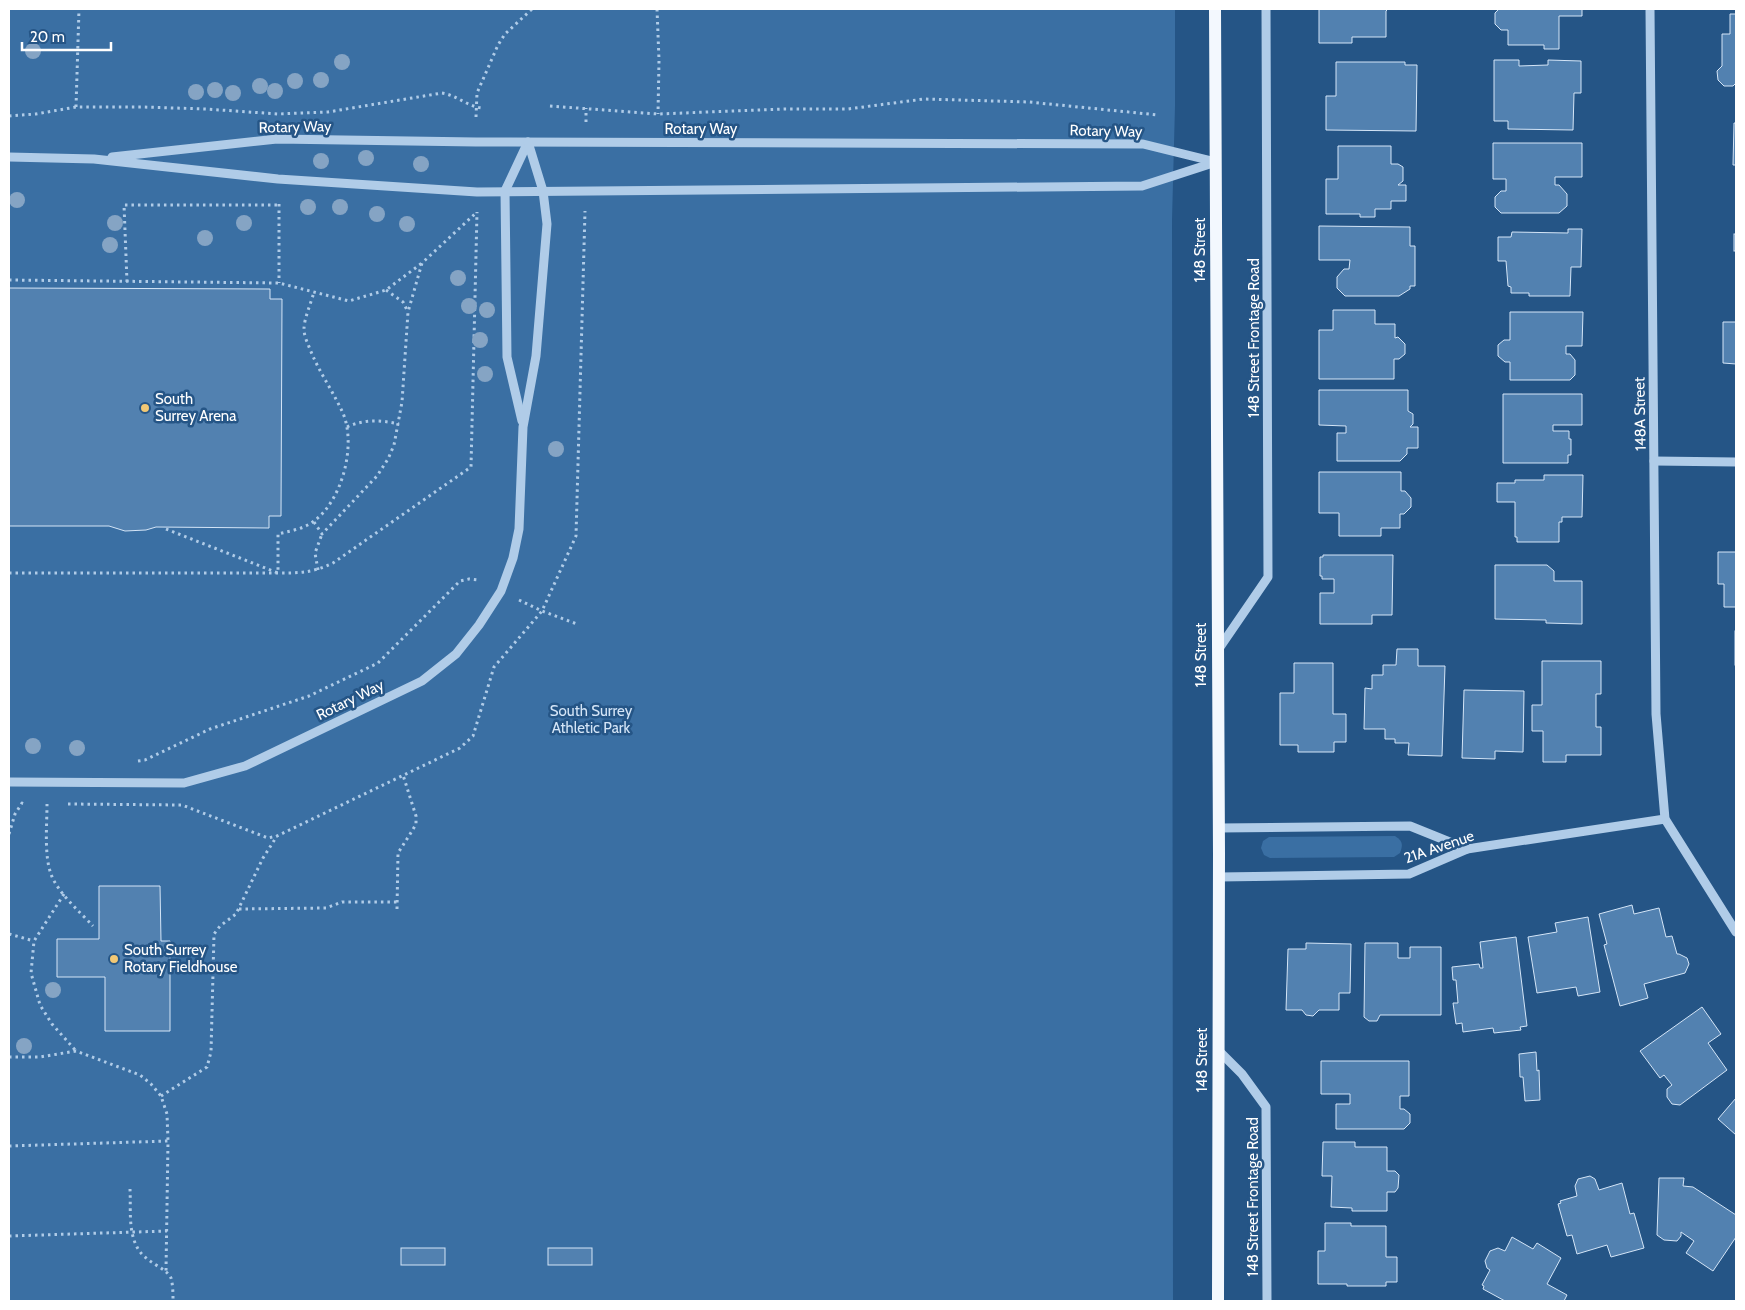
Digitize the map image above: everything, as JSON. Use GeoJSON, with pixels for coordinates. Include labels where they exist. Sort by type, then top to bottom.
{"type":"FeatureCollection","features":[{"type":"Feature","properties":{"kind":"main road","name":"148 Street"},"geometry":{"type":"LineString","coordinates":[[1216,9],[1219,828],[1218,1301]]}},
{"type":"Feature","properties":{"kind":"street","name":"148 Street Frontage Road"},"geometry":{"type":"LineString","coordinates":[[1217,650],[1268,577],[1266,9]]}},
{"type":"Feature","properties":{"kind":"street","name":"148A Street"},"geometry":{"type":"LineString","coordinates":[[1650,9],[1656,714],[1665,819]]}},
{"type":"Feature","properties":{"kind":"street","name":"Rotary Way"},"geometry":{"type":"LineString","coordinates":[[94,159],[278,139],[528,142],[1142,144],[1216,162]]}},
{"type":"Feature","properties":{"kind":"street","name":"Rotary Way"},"geometry":{"type":"LineString","coordinates":[[9,782],[184,783],[213,776],[245,766],[422,681],[456,654],[502,591],[513,558],[519,529],[523,427],[536,347],[547,224],[544,191],[528,142]]}},
{"type":"Feature","properties":{"kind":"street","name":"Rotary Way"},"geometry":{"type":"LineString","coordinates":[[523,427],[507,357],[505,191],[528,142]]}},
{"type":"Feature","properties":{"kind":"street","name":"Rotary Way"},"geometry":{"type":"LineString","coordinates":[[9,157],[94,159],[278,179],[477,192],[1142,186],[1216,162]]}},
{"type":"Feature","properties":{"kind":"street"},"geometry":{"type":"LineString","coordinates":[[1654,461],[1736,462]]}},
{"type":"Feature","properties":{"kind":"street"},"geometry":{"type":"LineString","coordinates":[[1665,819],[1736,932]]}},
{"type":"Feature","properties":{"kind":"street","name":"21A Avenue"},"geometry":{"type":"LineString","coordinates":[[1219,877],[1409,874],[1468,848],[1665,819]]}},
{"type":"Feature","properties":{"kind":"street"},"geometry":{"type":"LineString","coordinates":[[1219,828],[1410,826],[1468,848]]}},
{"type":"Feature","properties":{"kind":"street","name":"148 Street Frontage Road"},"geometry":{"type":"LineString","coordinates":[[1218,1050],[1242,1074],[1266,1106],[1267,1301]]}},
{"type":"Feature","properties":{"kind":"path"},"geometry":{"type":"LineString","coordinates":[[76,107],[80,9]]}},
{"type":"Feature","properties":{"kind":"path"},"geometry":{"type":"LineString","coordinates":[[476,117],[477,93],[498,45],[505,34],[532,9]]}},
{"type":"Feature","properties":{"kind":"path"},"geometry":{"type":"LineString","coordinates":[[657,9],[659,60],[658,114]]}},
{"type":"Feature","properties":{"kind":"path"},"geometry":{"type":"LineString","coordinates":[[9,116],[36,114],[76,107],[170,108],[294,114],[328,112],[442,93],[451,94],[477,108],[484,108]]}},
{"type":"Feature","properties":{"kind":"path"},"geometry":{"type":"LineString","coordinates":[[550,106],[658,114],[784,109],[848,109],[924,99],[1029,102],[1158,115]]}},
{"type":"Feature","properties":{"kind":"path"},"geometry":{"type":"LineString","coordinates":[[586,108],[586,126]]}},
{"type":"Feature","properties":{"kind":"path"},"geometry":{"type":"LineString","coordinates":[[279,199],[279,284]]}},
{"type":"Feature","properties":{"kind":"path"},"geometry":{"type":"LineString","coordinates":[[127,282],[124,205],[279,205]]}},
{"type":"Feature","properties":{"kind":"path"},"geometry":{"type":"LineString","coordinates":[[65,804],[182,806],[268,838],[277,836],[460,748],[472,736],[494,667],[542,611],[576,536],[585,211]]}},
{"type":"Feature","properties":{"kind":"path"},"geometry":{"type":"LineString","coordinates":[[9,280],[279,284],[349,301],[386,290],[422,263],[477,212],[471,467],[333,563],[318,570],[302,573],[9,573]]}},
{"type":"Feature","properties":{"kind":"path"},"geometry":{"type":"LineString","coordinates":[[318,570],[315,553],[322,534],[377,476],[394,445],[399,424],[408,312],[422,263]]}},
{"type":"Feature","properties":{"kind":"path"},"geometry":{"type":"LineString","coordinates":[[386,290],[403,302],[408,312]]}},
{"type":"Feature","properties":{"kind":"path"},"geometry":{"type":"LineString","coordinates":[[278,573],[278,534],[314,522],[330,505],[340,486],[346,458],[347,427],[342,410],[315,364],[305,336],[304,330],[314,292]]}},
{"type":"Feature","properties":{"kind":"path"},"geometry":{"type":"LineString","coordinates":[[347,427],[357,422],[371,421],[399,424]]}},
{"type":"Feature","properties":{"kind":"path"},"geometry":{"type":"LineString","coordinates":[[314,522],[322,534]]}},
{"type":"Feature","properties":{"kind":"path"},"geometry":{"type":"LineString","coordinates":[[166,529],[278,573]]}},
{"type":"Feature","properties":{"kind":"path"},"geometry":{"type":"LineString","coordinates":[[137,761],[145,760],[210,729],[309,696],[378,663],[460,581],[478,580]]}},
{"type":"Feature","properties":{"kind":"path"},"geometry":{"type":"LineString","coordinates":[[519,600],[577,624]]}},
{"type":"Feature","properties":{"kind":"path"},"geometry":{"type":"LineString","coordinates":[[397,909],[398,854],[412,831],[416,816],[403,775]]}},
{"type":"Feature","properties":{"kind":"path"},"geometry":{"type":"LineString","coordinates":[[9,834],[15,814],[22,804],[30,804]]}},
{"type":"Feature","properties":{"kind":"path"},"geometry":{"type":"LineString","coordinates":[[38,804],[56,804]]}},
{"type":"Feature","properties":{"kind":"path"},"geometry":{"type":"LineString","coordinates":[[47,804],[48,860],[51,874],[64,894],[93,926]]}},
{"type":"Feature","properties":{"kind":"path"},"geometry":{"type":"LineString","coordinates":[[161,1096],[206,1067],[211,1052],[214,934],[220,926],[236,914],[263,858],[277,836]]}},
{"type":"Feature","properties":{"kind":"path"},"geometry":{"type":"LineString","coordinates":[[64,894],[34,941],[31,973],[40,1005],[52,1024],[76,1051],[140,1075],[161,1096],[167,1114],[168,1141],[166,1272]]}},
{"type":"Feature","properties":{"kind":"path"},"geometry":{"type":"LineString","coordinates":[[239,909],[326,908],[342,902],[397,902]]}},
{"type":"Feature","properties":{"kind":"path"},"geometry":{"type":"LineString","coordinates":[[9,934],[34,941]]}},
{"type":"Feature","properties":{"kind":"path"},"geometry":{"type":"LineString","coordinates":[[9,1057],[40,1056],[76,1051]]}},
{"type":"Feature","properties":{"kind":"path"},"geometry":{"type":"LineString","coordinates":[[9,1146],[168,1141]]}},
{"type":"Feature","properties":{"kind":"path"},"geometry":{"type":"LineString","coordinates":[[130,1189],[132,1232],[137,1247],[143,1256],[166,1272],[171,1279],[173,1301]]}},
{"type":"Feature","properties":{"kind":"path"},"geometry":{"type":"LineString","coordinates":[[9,1236],[167,1231]]}},
{"type":"Feature","properties":{"kind":"green space","name":"South Surrey Athletic Park"},"geometry":{"type":"Polygon","coordinates":[[[9,9],[1175,9],[1172,220],[1173,1301],[9,1301],[9,9]]]}},
{"type":"Feature","properties":{"kind":"green space"},"geometry":{"type":"Polygon","coordinates":[[[1395,836],[1401,841],[1402,845],[1400,853],[1394,857],[1270,858],[1264,855],[1261,848],[1263,841],[1269,837],[1395,836]]]}},
{"type":"Feature","properties":{"kind":"building"},"geometry":{"type":"Polygon","coordinates":[[[1319,9],[1388,9],[1386,11],[1386,37],[1352,37],[1352,43],[1319,43],[1319,9]]]}},
{"type":"Feature","properties":{"kind":"building"},"geometry":{"type":"Polygon","coordinates":[[[1499,9],[1582,9],[1582,16],[1559,16],[1559,49],[1544,49],[1544,45],[1508,45],[1508,30],[1501,30],[1495,24],[1495,13],[1499,9]]]}},
{"type":"Feature","properties":{"kind":"building"},"geometry":{"type":"Polygon","coordinates":[[[1730,14],[1736,14],[1736,83],[1733,86],[1724,86],[1718,80],[1717,71],[1722,66],[1722,34],[1730,34],[1730,14]]]}},
{"type":"Feature","properties":{"kind":"building"},"geometry":{"type":"Polygon","coordinates":[[[1494,60],[1519,60],[1519,66],[1548,65],[1548,60],[1581,61],[1581,93],[1574,93],[1573,130],[1508,129],[1508,121],[1494,121],[1494,60]]]}},
{"type":"Feature","properties":{"kind":"building"},"geometry":{"type":"Polygon","coordinates":[[[1336,62],[1405,62],[1405,65],[1417,65],[1416,131],[1326,130],[1326,96],[1336,96],[1336,62]]]}},
{"type":"Feature","properties":{"kind":"building"},"geometry":{"type":"Polygon","coordinates":[[[1734,123],[1736,123],[1736,165],[1733,165],[1734,123]]]}},
{"type":"Feature","properties":{"kind":"building"},"geometry":{"type":"Polygon","coordinates":[[[1493,143],[1582,143],[1582,177],[1555,177],[1555,185],[1559,185],[1567,194],[1567,206],[1559,213],[1501,213],[1495,207],[1495,197],[1501,191],[1506,191],[1506,179],[1493,179],[1493,143]]]}},
{"type":"Feature","properties":{"kind":"building"},"geometry":{"type":"Polygon","coordinates":[[[1338,146],[1391,146],[1391,164],[1398,164],[1403,167],[1403,181],[1398,185],[1406,185],[1406,201],[1391,201],[1391,209],[1375,209],[1375,217],[1360,217],[1360,214],[1326,214],[1326,179],[1338,179],[1338,146]]]}},
{"type":"Feature","properties":{"kind":"building"},"geometry":{"type":"Polygon","coordinates":[[[1319,226],[1410,227],[1410,246],[1415,246],[1415,286],[1410,286],[1410,289],[1399,296],[1345,296],[1337,288],[1337,277],[1344,269],[1349,269],[1350,260],[1319,260],[1319,226]]]}},
{"type":"Feature","properties":{"kind":"building"},"geometry":{"type":"Polygon","coordinates":[[[1568,229],[1582,229],[1581,267],[1571,267],[1570,296],[1529,296],[1529,293],[1511,293],[1511,287],[1508,286],[1506,261],[1498,261],[1498,237],[1511,237],[1512,232],[1568,233],[1568,229]]]}},
{"type":"Feature","properties":{"kind":"building"},"geometry":{"type":"Polygon","coordinates":[[[1734,234],[1736,234],[1736,251],[1734,251],[1734,234]]]}},
{"type":"Feature","properties":{"kind":"building","name":"South Surrey Arena"},"geometry":{"type":"Polygon","coordinates":[[[9,288],[270,289],[270,299],[282,299],[281,516],[269,516],[269,528],[156,527],[146,530],[125,531],[109,526],[9,526],[9,288]]]}},
{"type":"Feature","properties":{"kind":"building"},"geometry":{"type":"Polygon","coordinates":[[[1333,310],[1375,310],[1375,324],[1395,324],[1395,338],[1398,337],[1405,344],[1405,354],[1399,359],[1394,359],[1394,379],[1319,379],[1319,330],[1333,330],[1333,310]]]}},
{"type":"Feature","properties":{"kind":"building"},"geometry":{"type":"Polygon","coordinates":[[[1510,312],[1583,312],[1582,346],[1566,346],[1566,354],[1570,354],[1575,360],[1575,375],[1570,380],[1510,380],[1510,362],[1505,362],[1498,356],[1498,345],[1504,340],[1510,340],[1510,312]]]}},
{"type":"Feature","properties":{"kind":"building"},"geometry":{"type":"Polygon","coordinates":[[[1723,322],[1736,322],[1736,364],[1723,363],[1723,322]]]}},
{"type":"Feature","properties":{"kind":"building"},"geometry":{"type":"Polygon","coordinates":[[[1319,390],[1408,390],[1408,411],[1413,414],[1413,424],[1410,427],[1418,427],[1418,448],[1407,448],[1407,454],[1400,461],[1337,461],[1337,433],[1346,433],[1346,426],[1319,425],[1319,390]]]}},
{"type":"Feature","properties":{"kind":"building"},"geometry":{"type":"Polygon","coordinates":[[[1503,394],[1582,394],[1582,425],[1553,425],[1553,431],[1569,431],[1571,455],[1568,455],[1568,463],[1503,463],[1503,394]]]}},
{"type":"Feature","properties":{"kind":"building"},"geometry":{"type":"Polygon","coordinates":[[[1319,472],[1401,472],[1401,491],[1405,491],[1411,498],[1411,507],[1404,514],[1400,514],[1400,528],[1381,528],[1381,536],[1339,536],[1339,513],[1319,513],[1319,472]]]}},
{"type":"Feature","properties":{"kind":"building"},"geometry":{"type":"Polygon","coordinates":[[[1544,475],[1583,475],[1582,517],[1562,517],[1562,522],[1559,522],[1559,542],[1517,542],[1517,537],[1515,537],[1515,502],[1497,502],[1497,483],[1515,483],[1515,480],[1544,480],[1544,475]]]}},
{"type":"Feature","properties":{"kind":"building"},"geometry":{"type":"Polygon","coordinates":[[[1718,552],[1736,552],[1736,607],[1724,607],[1724,584],[1718,584],[1718,552]]]}},
{"type":"Feature","properties":{"kind":"building"},"geometry":{"type":"Polygon","coordinates":[[[1323,555],[1393,555],[1392,615],[1372,615],[1372,624],[1320,624],[1320,593],[1334,593],[1334,579],[1322,579],[1322,576],[1320,576],[1320,557],[1323,557],[1323,555]]]}},
{"type":"Feature","properties":{"kind":"building"},"geometry":{"type":"Polygon","coordinates":[[[1495,565],[1547,565],[1554,571],[1554,581],[1582,581],[1582,624],[1546,623],[1546,620],[1495,619],[1495,565]]]}},
{"type":"Feature","properties":{"kind":"building"},"geometry":{"type":"Polygon","coordinates":[[[1736,631],[1736,665],[1735,665],[1736,631]]]}},
{"type":"Feature","properties":{"kind":"building"},"geometry":{"type":"Polygon","coordinates":[[[1397,649],[1418,649],[1418,666],[1445,666],[1442,756],[1408,755],[1409,743],[1395,743],[1395,739],[1385,739],[1385,729],[1364,729],[1365,688],[1372,689],[1372,675],[1383,675],[1383,665],[1396,665],[1397,649]]]}},
{"type":"Feature","properties":{"kind":"building"},"geometry":{"type":"Polygon","coordinates":[[[1542,661],[1601,661],[1601,694],[1596,694],[1596,727],[1601,727],[1601,755],[1566,755],[1566,762],[1543,762],[1543,731],[1532,731],[1532,705],[1542,705],[1542,661]]]}},
{"type":"Feature","properties":{"kind":"building"},"geometry":{"type":"Polygon","coordinates":[[[1294,663],[1333,663],[1333,714],[1346,714],[1346,742],[1334,742],[1334,752],[1298,752],[1298,745],[1280,745],[1280,693],[1294,693],[1294,663]]]}},
{"type":"Feature","properties":{"kind":"building"},"geometry":{"type":"Polygon","coordinates":[[[1464,690],[1524,691],[1523,752],[1495,751],[1495,759],[1462,758],[1464,690]]]}},
{"type":"Feature","properties":{"kind":"building","name":"South Surrey Rotary Fieldhouse"},"geometry":{"type":"Polygon","coordinates":[[[99,886],[160,886],[161,941],[170,941],[170,1031],[105,1031],[105,977],[57,977],[57,939],[99,939],[99,886]]]}},
{"type":"Feature","properties":{"kind":"building"},"geometry":{"type":"Polygon","coordinates":[[[1632,905],[1634,914],[1659,908],[1666,937],[1672,936],[1677,954],[1687,958],[1689,964],[1685,973],[1644,984],[1648,998],[1620,1006],[1604,945],[1607,944],[1599,914],[1632,905]]]}},
{"type":"Feature","properties":{"kind":"building"},"geometry":{"type":"Polygon","coordinates":[[[1588,917],[1600,992],[1578,996],[1576,987],[1537,993],[1528,937],[1557,932],[1555,923],[1588,917]]]}},
{"type":"Feature","properties":{"kind":"building"},"geometry":{"type":"Polygon","coordinates":[[[1516,937],[1527,1026],[1520,1027],[1521,1030],[1494,1033],[1493,1028],[1463,1032],[1462,1023],[1456,1024],[1453,1003],[1458,1003],[1456,980],[1453,980],[1452,967],[1479,964],[1480,968],[1483,968],[1480,942],[1516,937]]]}},
{"type":"Feature","properties":{"kind":"building"},"geometry":{"type":"Polygon","coordinates":[[[1306,943],[1351,944],[1350,993],[1339,993],[1339,1010],[1319,1010],[1313,1016],[1306,1015],[1302,1010],[1286,1010],[1288,949],[1306,949],[1306,943]]]}},
{"type":"Feature","properties":{"kind":"building"},"geometry":{"type":"Polygon","coordinates":[[[1365,943],[1398,943],[1398,958],[1410,958],[1410,947],[1441,947],[1441,1015],[1380,1015],[1377,1021],[1369,1021],[1364,1017],[1365,943]]]}},
{"type":"Feature","properties":{"kind":"building"},"geometry":{"type":"Polygon","coordinates":[[[1702,1007],[1721,1034],[1708,1043],[1727,1070],[1680,1105],[1672,1104],[1667,1097],[1667,1089],[1672,1085],[1664,1075],[1660,1078],[1640,1051],[1702,1007]]]}},
{"type":"Feature","properties":{"kind":"building"},"geometry":{"type":"Polygon","coordinates":[[[1536,1052],[1540,1100],[1525,1101],[1523,1077],[1520,1077],[1519,1054],[1536,1052]]]}},
{"type":"Feature","properties":{"kind":"building"},"geometry":{"type":"Polygon","coordinates":[[[1321,1061],[1409,1061],[1409,1096],[1400,1096],[1400,1109],[1404,1109],[1410,1114],[1410,1123],[1404,1129],[1336,1129],[1336,1104],[1350,1104],[1350,1094],[1321,1094],[1321,1061]]]}},
{"type":"Feature","properties":{"kind":"building"},"geometry":{"type":"Polygon","coordinates":[[[1736,1098],[1736,1135],[1718,1119],[1736,1098]]]}},
{"type":"Feature","properties":{"kind":"building"},"geometry":{"type":"Polygon","coordinates":[[[1323,1142],[1355,1142],[1355,1147],[1387,1147],[1387,1171],[1395,1171],[1399,1175],[1398,1188],[1395,1192],[1387,1192],[1387,1211],[1352,1211],[1352,1208],[1331,1207],[1332,1176],[1322,1176],[1323,1142]]]}},
{"type":"Feature","properties":{"kind":"building"},"geometry":{"type":"Polygon","coordinates":[[[1590,1176],[1595,1179],[1599,1190],[1622,1183],[1630,1214],[1634,1213],[1644,1248],[1611,1257],[1607,1245],[1577,1254],[1572,1235],[1567,1236],[1558,1204],[1561,1203],[1560,1201],[1577,1196],[1575,1186],[1578,1179],[1590,1176]]]}},
{"type":"Feature","properties":{"kind":"building"},"geometry":{"type":"Polygon","coordinates":[[[1659,1178],[1684,1178],[1683,1186],[1693,1187],[1736,1215],[1736,1237],[1713,1271],[1686,1253],[1694,1241],[1681,1232],[1681,1236],[1677,1241],[1664,1240],[1657,1235],[1659,1178]]]}},
{"type":"Feature","properties":{"kind":"building"},"geometry":{"type":"Polygon","coordinates":[[[1325,1223],[1351,1223],[1351,1226],[1386,1226],[1386,1257],[1397,1257],[1397,1282],[1386,1282],[1386,1286],[1318,1284],[1318,1251],[1325,1251],[1325,1223]]]}},
{"type":"Feature","properties":{"kind":"building"},"geometry":{"type":"Polygon","coordinates":[[[1512,1237],[1533,1249],[1537,1243],[1561,1258],[1547,1284],[1567,1295],[1564,1301],[1505,1301],[1483,1289],[1484,1286],[1482,1285],[1490,1270],[1487,1268],[1485,1261],[1490,1251],[1498,1248],[1505,1251],[1512,1237]]]}},
{"type":"Feature","properties":{"kind":"building"},"geometry":{"type":"Polygon","coordinates":[[[401,1248],[445,1248],[445,1265],[401,1265],[401,1248]]]}},
{"type":"Feature","properties":{"kind":"building"},"geometry":{"type":"Polygon","coordinates":[[[548,1248],[592,1248],[592,1265],[548,1265],[548,1248]]]}},
{"type":"Feature","properties":{"kind":"place","name":"South Surrey Arena"},"geometry":{"type":"Point","coordinates":[145,408]}},
{"type":"Feature","properties":{"kind":"place","name":"South Surrey Rotary Fieldhouse"},"geometry":{"type":"Point","coordinates":[114,959]}}]}
